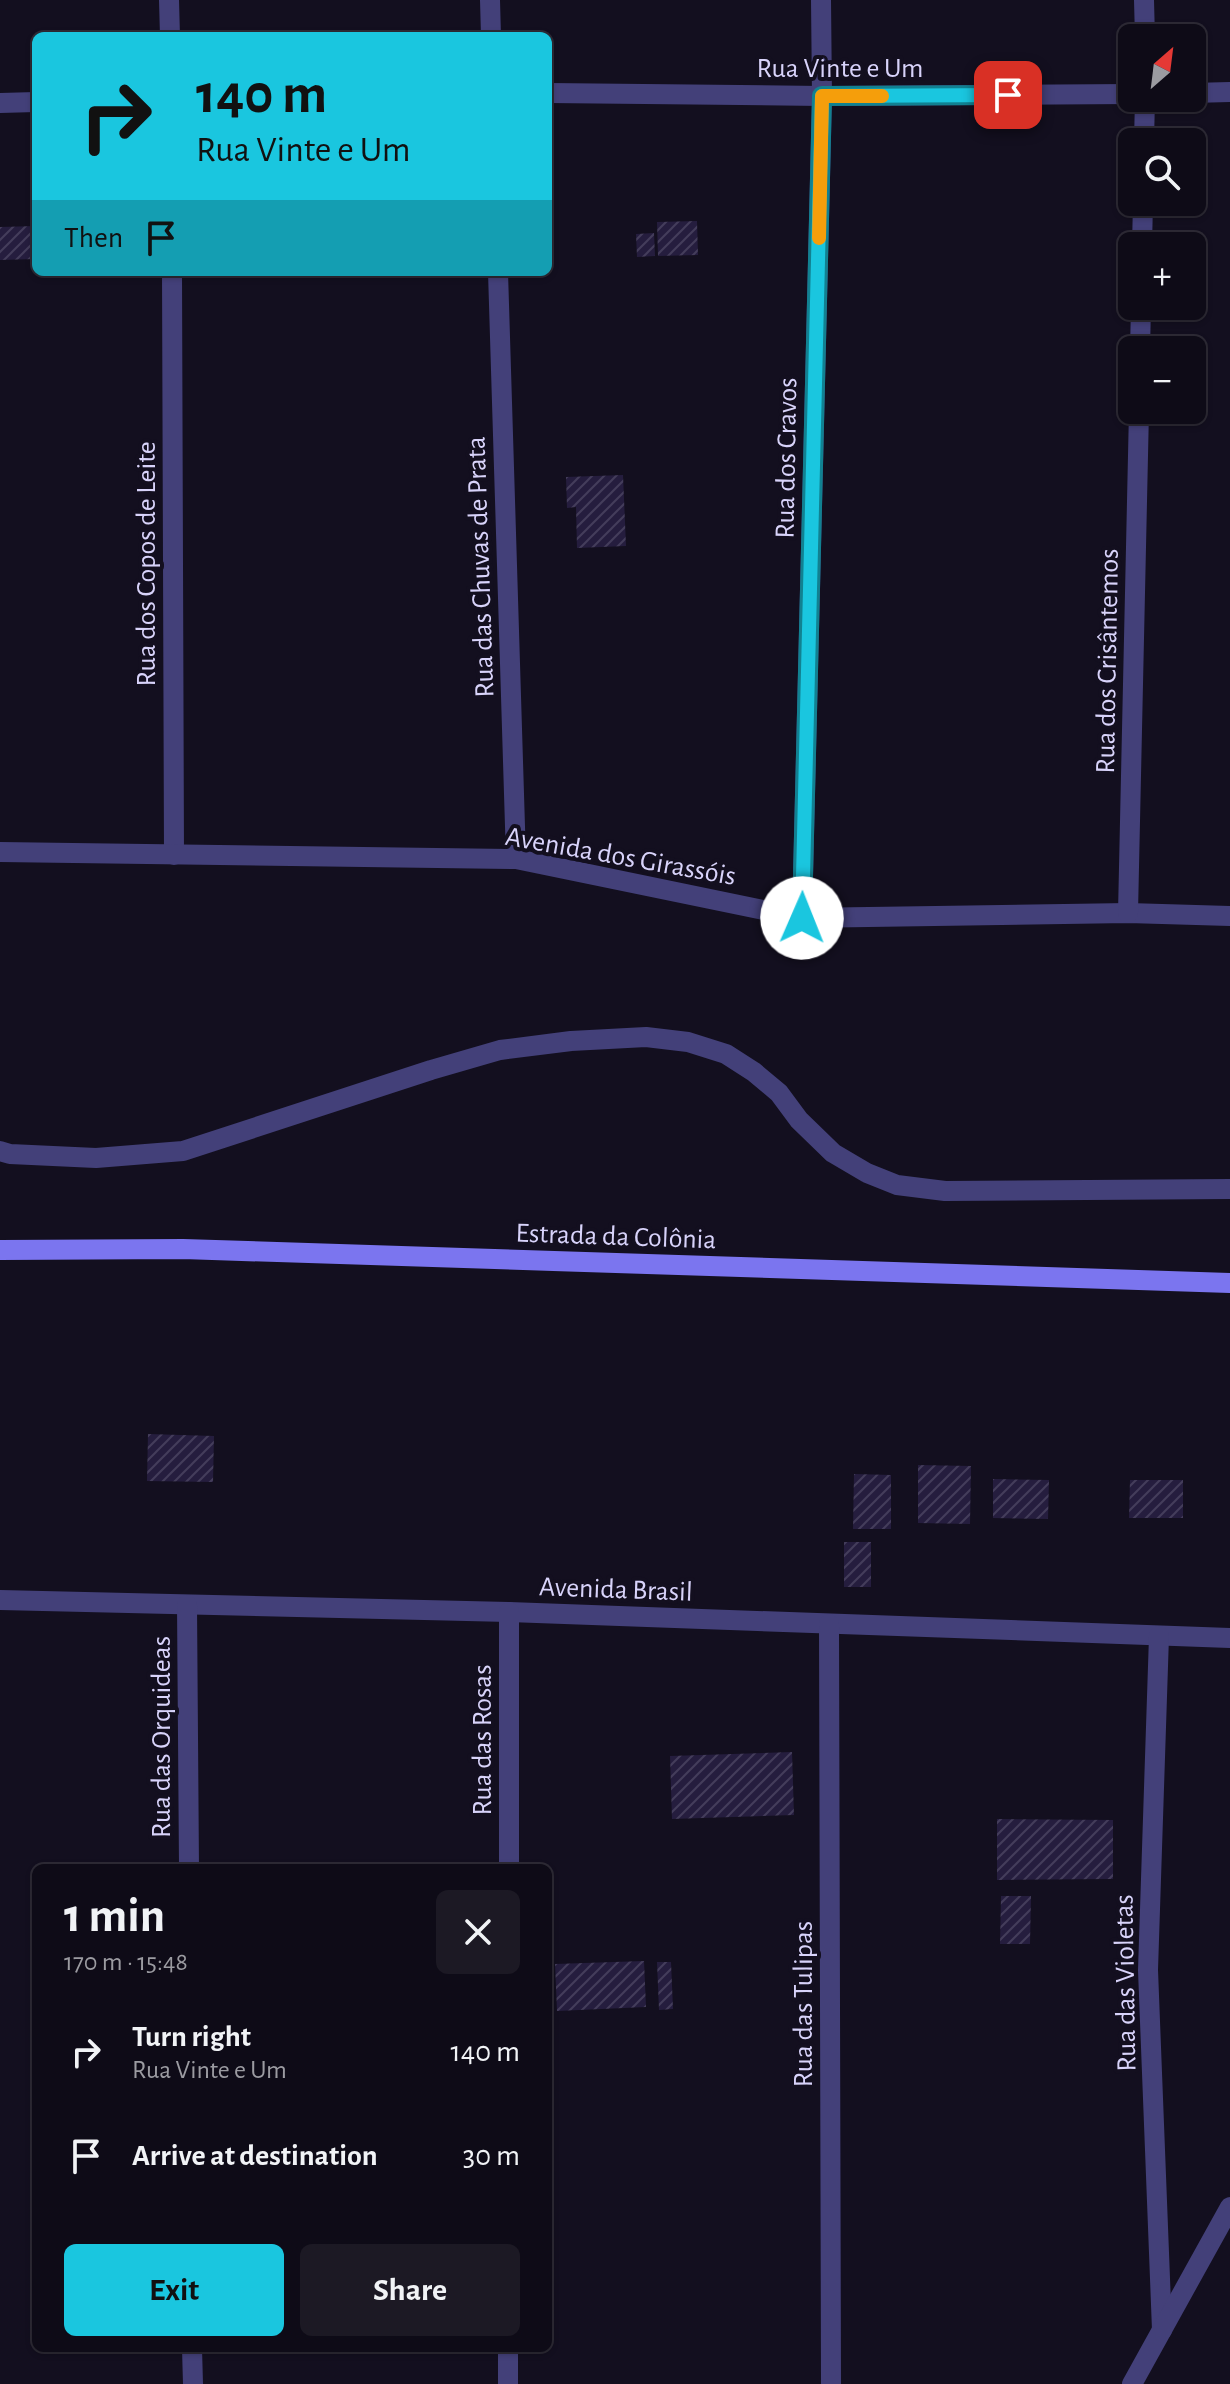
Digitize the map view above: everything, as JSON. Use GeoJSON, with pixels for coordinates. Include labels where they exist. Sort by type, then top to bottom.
{"type":"FeatureCollection","features":[{"type":"Feature","properties":{"kind":"main road","name":"Estrada da Colônia"},"geometry":{"type":"LineString","coordinates":[[0,1250],[183,1249],[1230,1283]]}},
{"type":"Feature","properties":{"kind":"street"},"geometry":{"type":"LineString","coordinates":[[169,0],[170,32]]}},
{"type":"Feature","properties":{"kind":"street"},"geometry":{"type":"LineString","coordinates":[[490,0],[491,32]]}},
{"type":"Feature","properties":{"kind":"street","name":"Rua dos Cravos"},"geometry":{"type":"LineString","coordinates":[[802,918],[822,96],[821,0]]}},
{"type":"Feature","properties":{"kind":"street"},"geometry":{"type":"LineString","coordinates":[[1144,0],[1145,24]]}},
{"type":"Feature","properties":{"kind":"street"},"geometry":{"type":"LineString","coordinates":[[1206,93],[1230,92]]}},
{"type":"Feature","properties":{"kind":"street","name":"Rua Vinte e Um"},"geometry":{"type":"LineString","coordinates":[[552,93],[822,96],[1118,94]]}},
{"type":"Feature","properties":{"kind":"street"},"geometry":{"type":"LineString","coordinates":[[0,103],[32,102]]}},
{"type":"Feature","properties":{"kind":"street","name":"Rua dos Copos de Leite"},"geometry":{"type":"LineString","coordinates":[[172,276],[174,855]]}},
{"type":"Feature","properties":{"kind":"street","name":"Rua das Chuvas de Prata"},"geometry":{"type":"LineString","coordinates":[[498,276],[516,859]]}},
{"type":"Feature","properties":{"kind":"street","name":"Rua dos Crisântemos"},"geometry":{"type":"LineString","coordinates":[[1128,913],[1139,424]]}},
{"type":"Feature","properties":{"kind":"street","name":"Avenida dos Girassóis"},"geometry":{"type":"LineString","coordinates":[[0,852],[516,859],[802,918],[1128,913],[1230,916]]}},
{"type":"Feature","properties":{"kind":"street"},"geometry":{"type":"LineString","coordinates":[[0,1151],[96,1158],[183,1151],[500,1050],[571,1041],[646,1037],[688,1042],[726,1054],[779,1093],[799,1120],[833,1153],[867,1173],[897,1185],[945,1191],[1230,1189]]}},
{"type":"Feature","properties":{"kind":"street","name":"Avenida Brasil"},"geometry":{"type":"LineString","coordinates":[[0,1600],[509,1612],[1230,1638]]}},
{"type":"Feature","properties":{"kind":"street","name":"Rua das Orquideas"},"geometry":{"type":"LineString","coordinates":[[187,1605],[189,1864]]}},
{"type":"Feature","properties":{"kind":"street","name":"Rua das Rosas"},"geometry":{"type":"LineString","coordinates":[[509,1612],[509,1864]]}},
{"type":"Feature","properties":{"kind":"street","name":"Rua das Tulipas"},"geometry":{"type":"LineString","coordinates":[[829,1624],[831,2384]]}},
{"type":"Feature","properties":{"kind":"street","name":"Rua das Violetas"},"geometry":{"type":"LineString","coordinates":[[1159,1636],[1148,1970],[1162,2330]]}},
{"type":"Feature","properties":{"kind":"street"},"geometry":{"type":"LineString","coordinates":[[1132,2384],[1230,2207]]}},
{"type":"Feature","properties":{"kind":"street"},"geometry":{"type":"LineString","coordinates":[[192,2352],[193,2384]]}},
{"type":"Feature","properties":{"kind":"street"},"geometry":{"type":"LineString","coordinates":[[508,2352],[508,2384]]}},
{"type":"Feature","properties":{"kind":"building"},"geometry":{"type":"Polygon","coordinates":[[[697,221],[698,255],[658,256],[657,222],[697,221]]]}},
{"type":"Feature","properties":{"kind":"building"},"geometry":{"type":"Polygon","coordinates":[[[32,226],[32,259],[0,260],[0,227],[32,226]]]}},
{"type":"Feature","properties":{"kind":"building"},"geometry":{"type":"Polygon","coordinates":[[[654,233],[655,256],[637,257],[636,234],[654,233]]]}},
{"type":"Feature","properties":{"kind":"building"},"geometry":{"type":"Polygon","coordinates":[[[623,475],[626,546],[577,548],[576,507],[567,508],[566,477],[623,475]]]}},
{"type":"Feature","properties":{"kind":"building"},"geometry":{"type":"Polygon","coordinates":[[[148,1434],[214,1436],[213,1482],[147,1481],[148,1434]]]}},
{"type":"Feature","properties":{"kind":"building"},"geometry":{"type":"Polygon","coordinates":[[[918,1465],[971,1466],[970,1524],[918,1523],[918,1465]]]}},
{"type":"Feature","properties":{"kind":"building"},"geometry":{"type":"Polygon","coordinates":[[[854,1474],[891,1475],[891,1529],[853,1529],[854,1474]]]}},
{"type":"Feature","properties":{"kind":"building"},"geometry":{"type":"Polygon","coordinates":[[[993,1479],[1049,1480],[1048,1519],[993,1518],[993,1479]]]}},
{"type":"Feature","properties":{"kind":"building"},"geometry":{"type":"Polygon","coordinates":[[[1130,1480],[1183,1480],[1183,1518],[1129,1518],[1130,1480]]]}},
{"type":"Feature","properties":{"kind":"building"},"geometry":{"type":"Polygon","coordinates":[[[844,1542],[871,1542],[871,1587],[844,1587],[844,1542]]]}},
{"type":"Feature","properties":{"kind":"building"},"geometry":{"type":"Polygon","coordinates":[[[792,1752],[794,1815],[672,1819],[670,1756],[792,1752]]]}},
{"type":"Feature","properties":{"kind":"building"},"geometry":{"type":"Polygon","coordinates":[[[997,1819],[1113,1820],[1113,1879],[997,1880],[997,1819]]]}},
{"type":"Feature","properties":{"kind":"building"},"geometry":{"type":"Polygon","coordinates":[[[1001,1896],[1031,1896],[1030,1944],[1000,1944],[1001,1896]]]}},
{"type":"Feature","properties":{"kind":"building"},"geometry":{"type":"Polygon","coordinates":[[[644,1961],[646,2007],[557,2011],[555,1964],[644,1961]]]}},
{"type":"Feature","properties":{"kind":"building"},"geometry":{"type":"Polygon","coordinates":[[[657,1962],[671,1962],[673,2009],[659,2010],[657,1962]]]}},
{"type":"Feature","properties":{"kind":"slow traffic"},"geometry":{"type":"LineString","coordinates":[[819,238],[822,96],[882,96]]}},
{"type":"Feature","properties":{"kind":"route"},"geometry":{"type":"LineString","coordinates":[[802,918],[822,96],[1008,95]]}}]}
